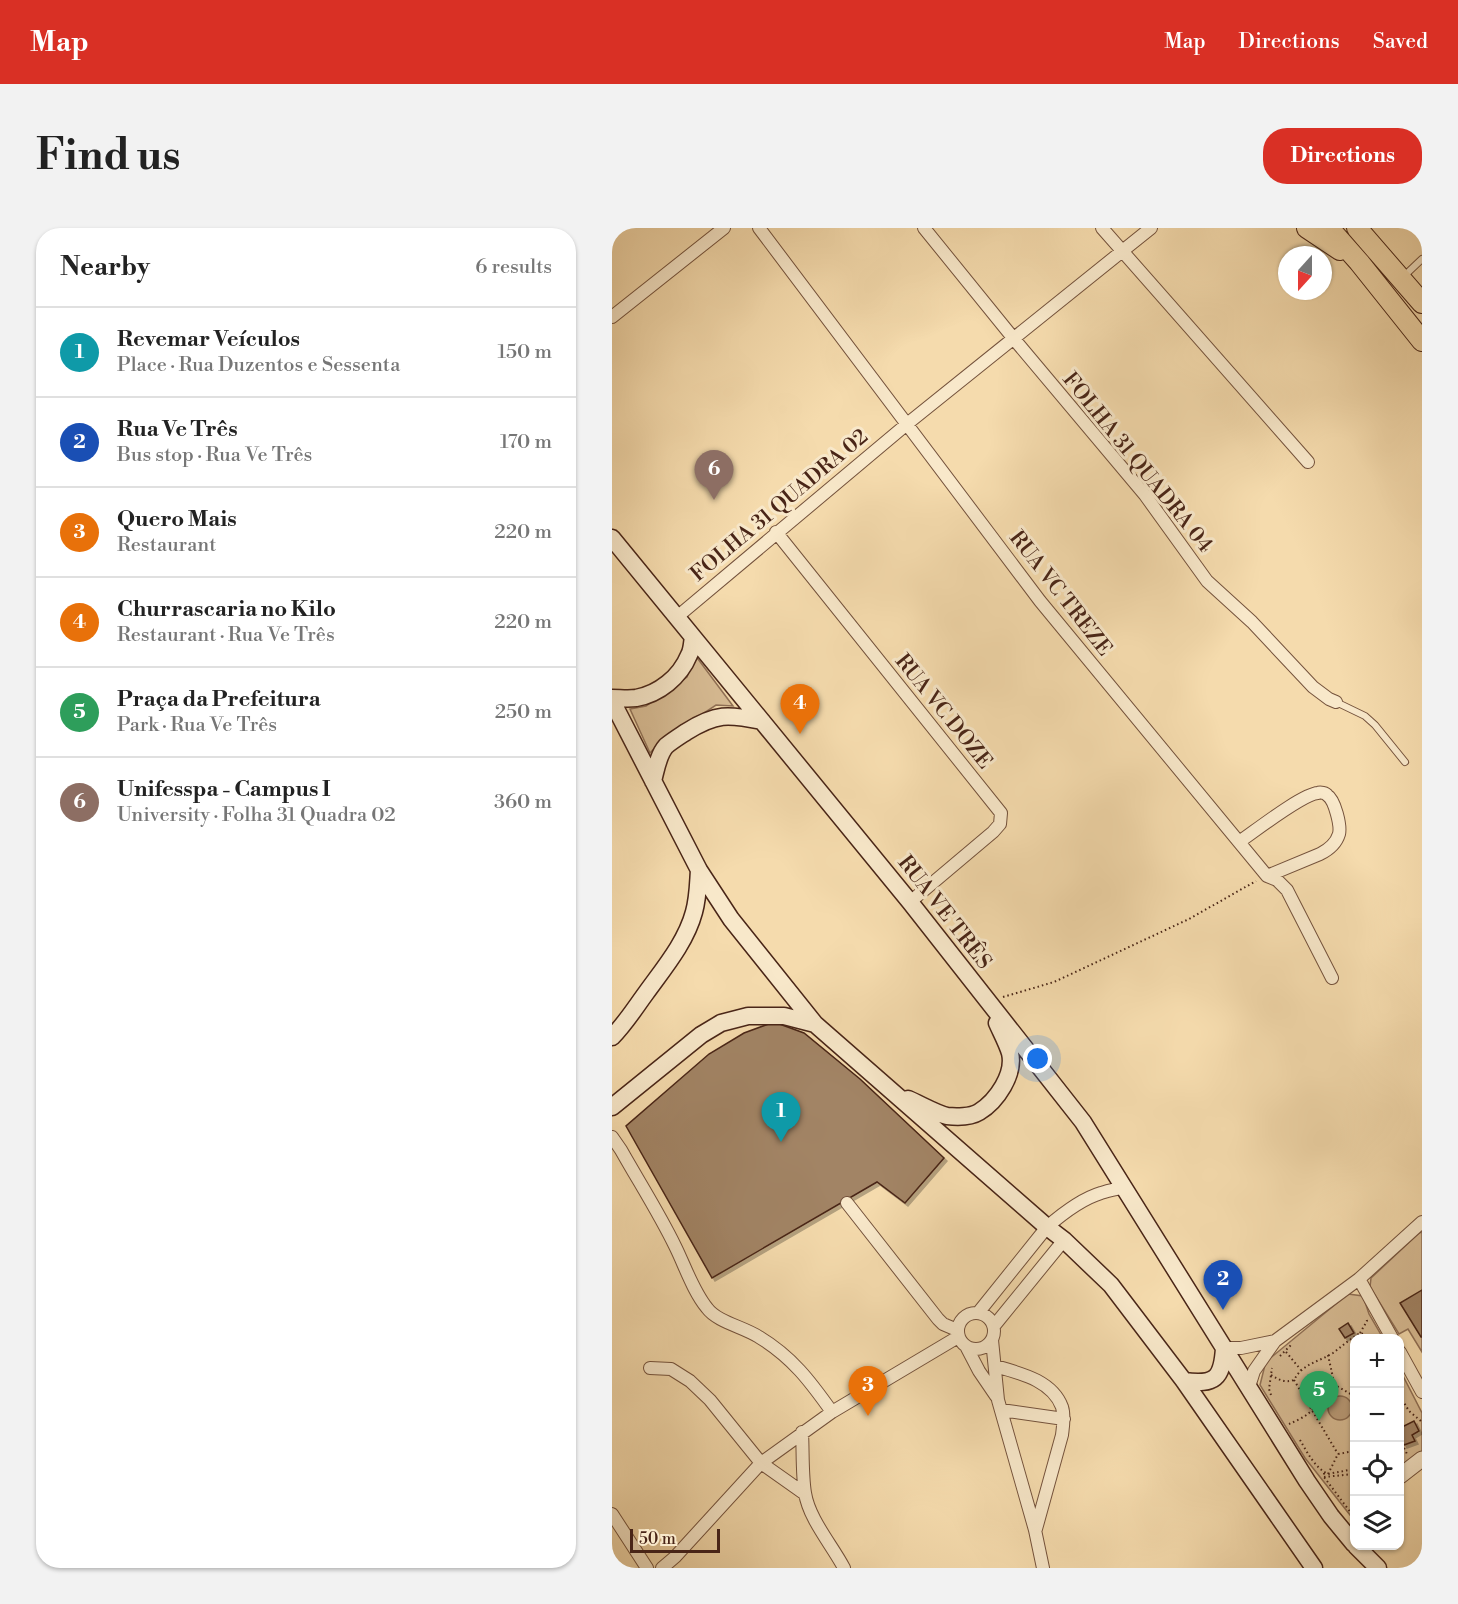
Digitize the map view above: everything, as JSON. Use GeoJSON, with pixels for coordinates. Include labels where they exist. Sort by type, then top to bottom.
{"type":"FeatureCollection","features":[{"type":"Feature","properties":{"kind":"highway"},"geometry":{"type":"LineString","coordinates":[[1308,228],[1359,262]]}},
{"type":"Feature","properties":{"kind":"highway"},"geometry":{"type":"LineString","coordinates":[[1329,228],[1422,341]]}},
{"type":"Feature","properties":{"kind":"highway"},"geometry":{"type":"LineString","coordinates":[[1357,228],[1421,299]]}},
{"type":"Feature","properties":{"kind":"main road","name":"RUA VE TRÊS"},"geometry":{"type":"LineString","coordinates":[[612,538],[910,902],[1083,1122],[1307,1481],[1331,1516],[1350,1538]]}},
{"type":"Feature","properties":{"kind":"main road"},"geometry":{"type":"LineString","coordinates":[[693,636],[690,654],[672,680],[655,692],[635,698],[612,699],[699,870],[731,919],[815,1024],[1064,1240],[1111,1285],[1184,1382],[1314,1568]]}},
{"type":"Feature","properties":{"kind":"main road"},"geometry":{"type":"LineString","coordinates":[[653,781],[659,759],[666,747],[702,722],[724,716],[762,722]]}},
{"type":"Feature","properties":{"kind":"main road"},"geometry":{"type":"LineString","coordinates":[[612,1037],[668,963],[682,940],[694,914],[699,870]]}},
{"type":"Feature","properties":{"kind":"main road"},"geometry":{"type":"LineString","coordinates":[[893,1093],[947,1116],[978,1113],[995,1098],[1005,1084],[1011,1054],[988,1002]]}},
{"type":"Feature","properties":{"kind":"main road"},"geometry":{"type":"LineString","coordinates":[[612,1107],[701,1035],[722,1023],[748,1016],[784,1016],[815,1024]]}},
{"type":"Feature","properties":{"kind":"main road"},"geometry":{"type":"LineString","coordinates":[[1184,1382],[1205,1383],[1213,1380],[1219,1374],[1224,1361],[1224,1348]]}},
{"type":"Feature","properties":{"kind":"main road","name":"RUA VE TRÊS"},"geometry":{"type":"LineString","coordinates":[[1361,1550],[1375,1565]]}},
{"type":"Feature","properties":{"kind":"street"},"geometry":{"type":"LineString","coordinates":[[612,317],[724,228]]}},
{"type":"Feature","properties":{"kind":"street","name":"RUA VC TREZE"},"geometry":{"type":"LineString","coordinates":[[759,228],[1040,602],[1267,876],[1277,880],[1287,890],[1332,978]]}},
{"type":"Feature","properties":{"kind":"street","name":"FOLHA 31 QUADRA 04"},"geometry":{"type":"LineString","coordinates":[[924,228],[1145,495],[1207,581],[1252,622],[1313,687],[1336,702]]}},
{"type":"Feature","properties":{"kind":"street"},"geometry":{"type":"LineString","coordinates":[[1102,228],[1308,462]]}},
{"type":"Feature","properties":{"kind":"street"},"geometry":{"type":"LineString","coordinates":[[1014,339],[1151,228]]}},
{"type":"Feature","properties":{"kind":"street","name":"FOLHA 31 QUADRA 02"},"geometry":{"type":"LineString","coordinates":[[677,617],[776,532],[1014,339]]}},
{"type":"Feature","properties":{"kind":"street","name":"RUA VC DOZE"},"geometry":{"type":"LineString","coordinates":[[776,532],[1001,813],[999,824],[993,832],[910,902]]}},
{"type":"Feature","properties":{"kind":"street"},"geometry":{"type":"LineString","coordinates":[[1239,842],[1303,798],[1320,792],[1327,794],[1333,803],[1340,825],[1339,833],[1332,846],[1320,854],[1267,876]]}},
{"type":"Feature","properties":{"kind":"street"},"geometry":{"type":"LineString","coordinates":[[612,1137],[670,1236],[707,1309],[777,1349],[807,1377],[832,1412]]}},
{"type":"Feature","properties":{"kind":"street"},"geometry":{"type":"LineString","coordinates":[[978,1313],[1047,1227],[1077,1204],[1098,1193],[1125,1187]]}},
{"type":"Feature","properties":{"kind":"street"},"geometry":{"type":"LineString","coordinates":[[847,1203],[943,1324],[958,1333]]}},
{"type":"Feature","properties":{"kind":"street"},"geometry":{"type":"LineString","coordinates":[[1249,1387],[1254,1371],[1275,1341],[1359,1279],[1422,1222]]}},
{"type":"Feature","properties":{"kind":"street"},"geometry":{"type":"LineString","coordinates":[[994,1326],[1064,1240]]}},
{"type":"Feature","properties":{"kind":"street"},"geometry":{"type":"LineString","coordinates":[[1359,1279],[1390,1334]]}},
{"type":"Feature","properties":{"kind":"street"},"geometry":{"type":"LineString","coordinates":[[967,1348],[981,1349],[988,1346],[992,1340],[994,1326],[985,1315],[978,1313],[964,1317],[959,1323],[958,1333],[1000,1405],[1064,1419]]}},
{"type":"Feature","properties":{"kind":"street"},"geometry":{"type":"LineString","coordinates":[[663,1568],[761,1463],[832,1412],[958,1333]]}},
{"type":"Feature","properties":{"kind":"street"},"geometry":{"type":"LineString","coordinates":[[992,1340],[1000,1405],[1035,1530],[1043,1568]]}},
{"type":"Feature","properties":{"kind":"street"},"geometry":{"type":"LineString","coordinates":[[1224,1348],[1241,1348],[1275,1341]]}},
{"type":"Feature","properties":{"kind":"street"},"geometry":{"type":"LineString","coordinates":[[1404,1359],[1422,1392]]}},
{"type":"Feature","properties":{"kind":"street"},"geometry":{"type":"LineString","coordinates":[[995,1366],[1044,1384],[1062,1407],[1064,1419],[1062,1435],[1035,1530]]}},
{"type":"Feature","properties":{"kind":"street"},"geometry":{"type":"LineString","coordinates":[[650,1368],[671,1369],[690,1382],[710,1400],[761,1463],[805,1494]]}},
{"type":"Feature","properties":{"kind":"street"},"geometry":{"type":"LineString","coordinates":[[802,1432],[805,1494],[824,1537],[844,1568]]}},
{"type":"Feature","properties":{"kind":"street"},"geometry":{"type":"LineString","coordinates":[[1404,1471],[1415,1457]]}},
{"type":"Feature","properties":{"kind":"street"},"geometry":{"type":"LineString","coordinates":[[612,1514],[647,1568]]}},
{"type":"Feature","properties":{"kind":"street"},"geometry":{"type":"LineString","coordinates":[[1373,1550],[1375,1565]]}},
{"type":"Feature","properties":{"kind":"lane"},"geometry":{"type":"LineString","coordinates":[[1401,279],[1422,259]]}},
{"type":"Feature","properties":{"kind":"lane"},"geometry":{"type":"LineString","coordinates":[[1336,702],[1365,716],[1406,762]]}},
{"type":"Feature","properties":{"kind":"path"},"geometry":{"type":"LineString","coordinates":[[988,1002],[1054,982],[1189,919],[1267,876]]}},
{"type":"Feature","properties":{"kind":"path"},"geometry":{"type":"LineString","coordinates":[[1360,1334],[1367,1321],[1362,1311]]}},
{"type":"Feature","properties":{"kind":"path"},"geometry":{"type":"LineString","coordinates":[[1270,1375],[1284,1382],[1294,1380],[1307,1365],[1350,1341]]}},
{"type":"Feature","properties":{"kind":"path"},"geometry":{"type":"LineString","coordinates":[[1278,1359],[1292,1344]]}},
{"type":"Feature","properties":{"kind":"path"},"geometry":{"type":"LineString","coordinates":[[1285,1351],[1301,1370]]}},
{"type":"Feature","properties":{"kind":"path"},"geometry":{"type":"LineString","coordinates":[[1328,1355],[1335,1387]]}},
{"type":"Feature","properties":{"kind":"path"},"geometry":{"type":"LineString","coordinates":[[1273,1366],[1269,1389],[1275,1401]]}},
{"type":"Feature","properties":{"kind":"path"},"geometry":{"type":"LineString","coordinates":[[1294,1380],[1338,1454]]}},
{"type":"Feature","properties":{"kind":"path"},"geometry":{"type":"LineString","coordinates":[[1289,1423],[1309,1414],[1321,1396],[1337,1386],[1350,1394]]}},
{"type":"Feature","properties":{"kind":"path"},"geometry":{"type":"LineString","coordinates":[[1404,1403],[1409,1411],[1422,1422]]}},
{"type":"Feature","properties":{"kind":"path"},"geometry":{"type":"LineString","coordinates":[[1295,1432],[1350,1511]]}},
{"type":"Feature","properties":{"kind":"path"},"geometry":{"type":"LineString","coordinates":[[1402,1442],[1415,1457]]}},
{"type":"Feature","properties":{"kind":"path"},"geometry":{"type":"LineString","coordinates":[[1325,1475],[1338,1454],[1350,1452]]}},
{"type":"Feature","properties":{"kind":"path"},"geometry":{"type":"LineString","coordinates":[[1325,1475],[1350,1472]]}},
{"type":"Feature","properties":{"kind":"shaded area"},"geometry":{"type":"Polygon","coordinates":[[[695,655],[733,706],[716,705],[660,742],[650,753],[630,709],[646,706],[687,677],[695,655]]]}},
{"type":"Feature","properties":{"kind":"shaded area"},"geometry":{"type":"Polygon","coordinates":[[[1422,1232],[1422,1352],[1408,1329],[1399,1334],[1370,1287],[1371,1278],[1422,1232]]]}},
{"type":"Feature","properties":{"kind":"shaded area"},"geometry":{"type":"Polygon","coordinates":[[[1348,1294],[1363,1296],[1369,1314],[1381,1334],[1350,1334],[1350,1515],[1305,1458],[1260,1385],[1268,1360],[1348,1294]]]}},
{"type":"Feature","properties":{"kind":"shaded area"},"geometry":{"type":"Polygon","coordinates":[[[1404,1378],[1422,1413],[1422,1452],[1404,1466],[1404,1378]]]}},
{"type":"Feature","properties":{"kind":"shaded area"},"geometry":{"type":"Polygon","coordinates":[[[1340,1396],[1349,1399],[1349,1417],[1340,1420],[1331,1417],[1328,1408],[1331,1399],[1340,1396]]]}},
{"type":"Feature","properties":{"kind":"building"},"geometry":{"type":"Polygon","coordinates":[[[774,1022],[804,1033],[860,1079],[944,1158],[905,1203],[877,1182],[712,1278],[626,1126],[709,1054],[744,1033],[774,1022]]]}},
{"type":"Feature","properties":{"kind":"building"},"geometry":{"type":"Polygon","coordinates":[[[1422,1290],[1422,1337],[1421,1337],[1400,1303],[1422,1290]]]}},
{"type":"Feature","properties":{"kind":"building"},"geometry":{"type":"Polygon","coordinates":[[[1348,1323],[1354,1333],[1345,1338],[1339,1329],[1348,1323]]]}},
{"type":"Feature","properties":{"kind":"building"},"geometry":{"type":"Polygon","coordinates":[[[1414,1421],[1419,1431],[1412,1435],[1415,1441],[1404,1445],[1404,1442],[1404,1426],[1414,1421]]]}},
{"type":"Feature","properties":{"kind":"place","name":"Unifesspa - Campus I"},"geometry":{"type":"Point","coordinates":[714,500]}},
{"type":"Feature","properties":{"kind":"place","name":"Churrascaria no Kilo"},"geometry":{"type":"Point","coordinates":[800,734]}},
{"type":"Feature","properties":{"kind":"place","name":"Revemar Veículos"},"geometry":{"type":"Point","coordinates":[781,1142]}},
{"type":"Feature","properties":{"kind":"place","name":"Rua Ve Três"},"geometry":{"type":"Point","coordinates":[1223,1310]}},
{"type":"Feature","properties":{"kind":"place","name":"Quero Mais"},"geometry":{"type":"Point","coordinates":[868,1416]}},
{"type":"Feature","properties":{"kind":"place","name":"Praça da Prefeitura"},"geometry":{"type":"Point","coordinates":[1319,1421]}}]}
